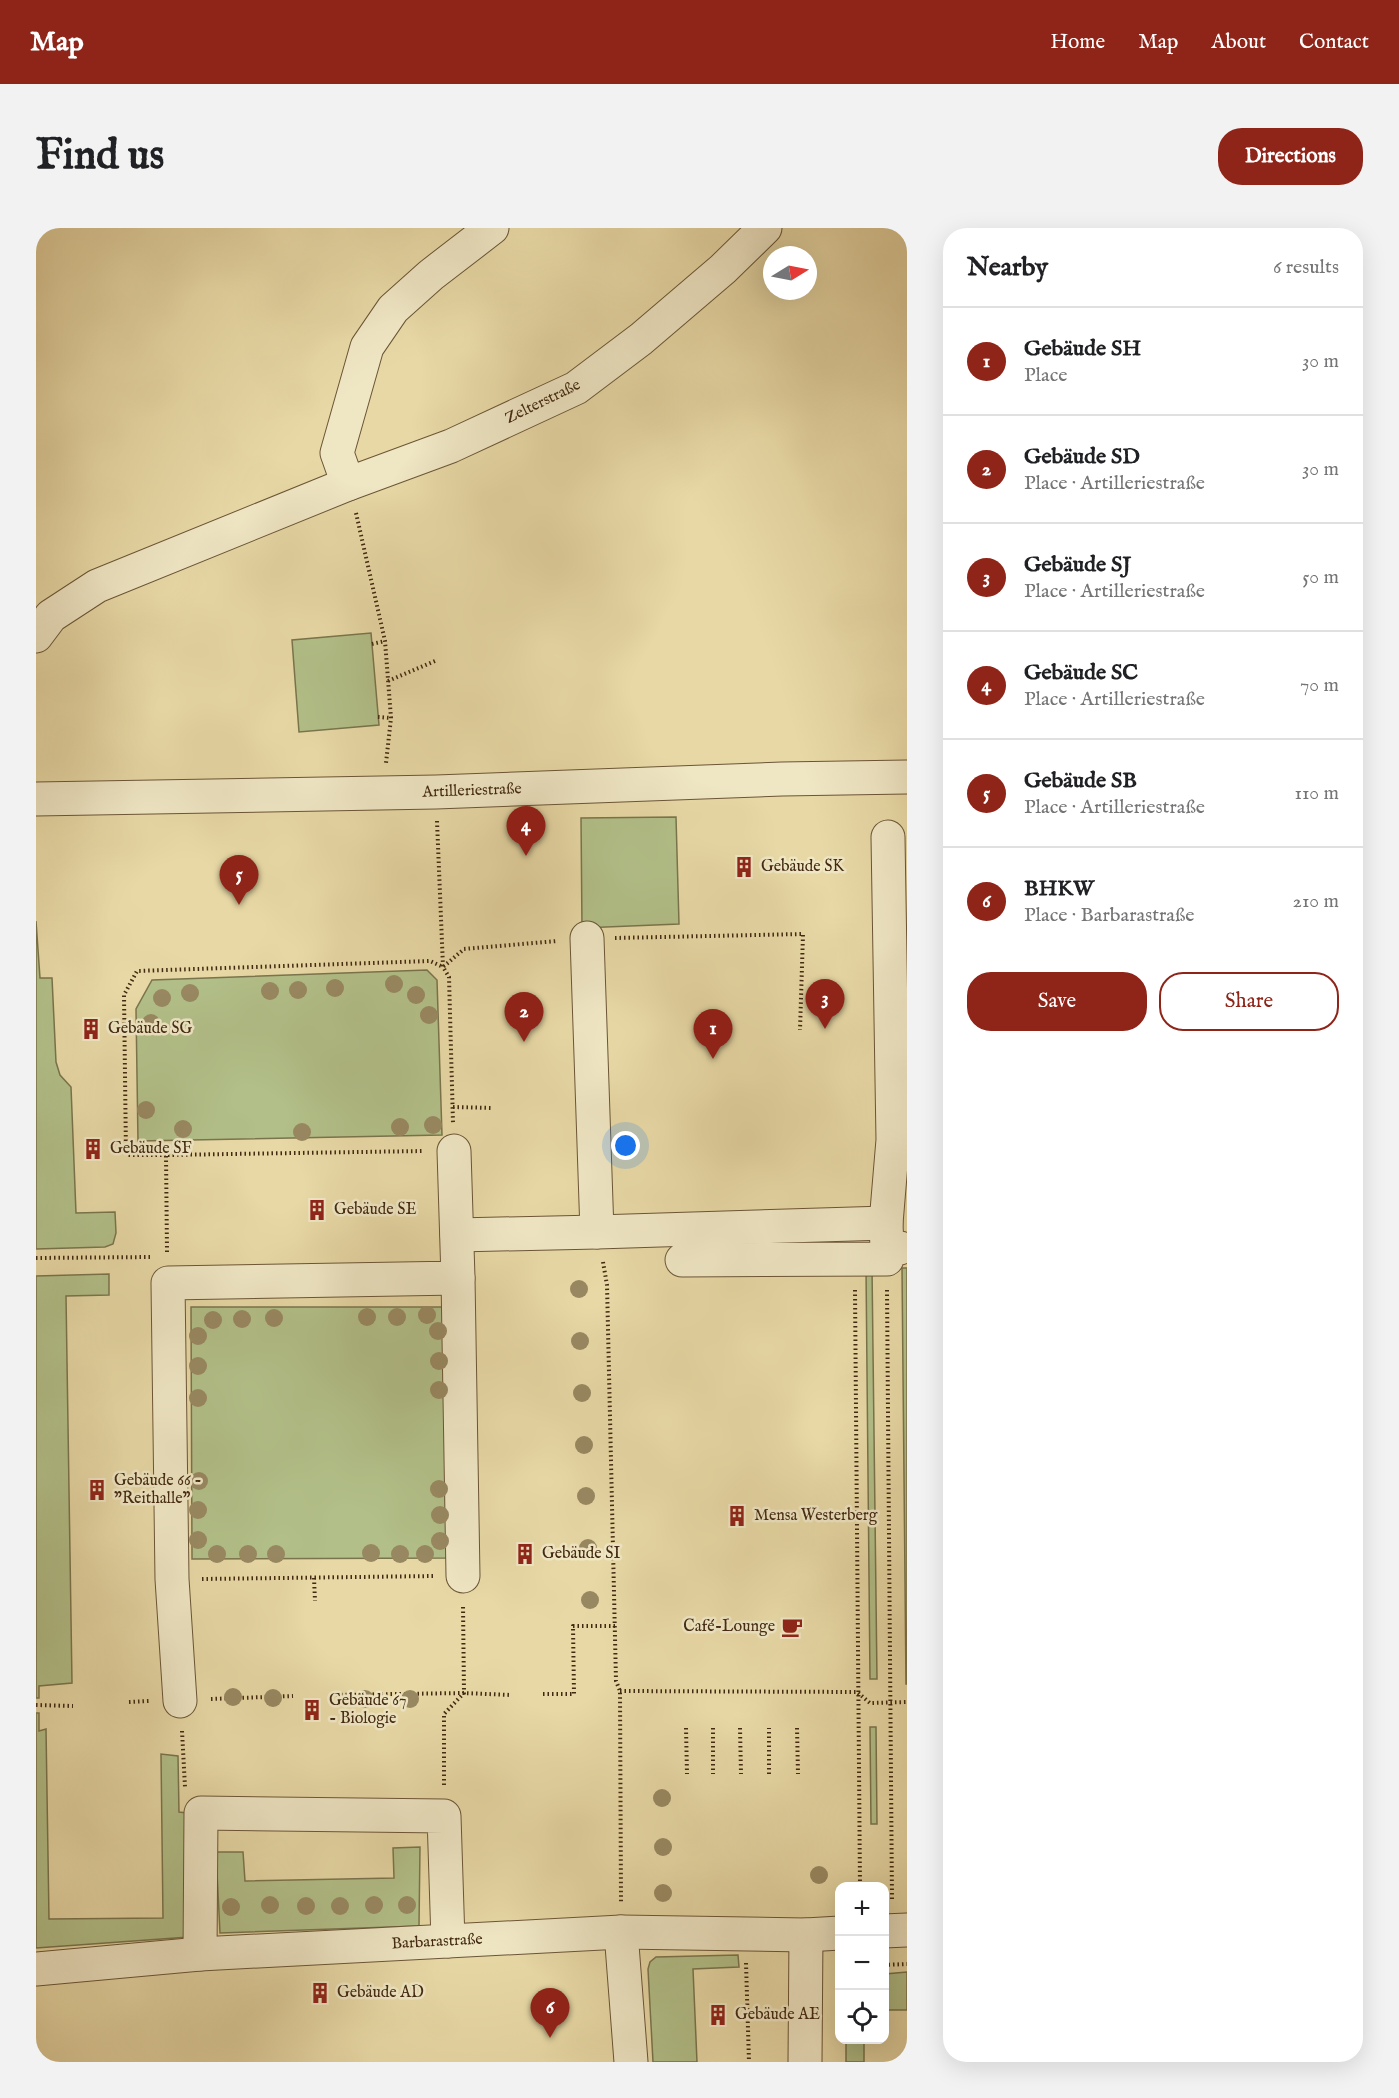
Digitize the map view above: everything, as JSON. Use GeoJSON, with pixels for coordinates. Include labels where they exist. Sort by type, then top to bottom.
{"type":"FeatureCollection","features":[{"type":"Feature","properties":{"kind":"street"},"geometry":{"type":"LineString","coordinates":[[348,484],[337,453],[367,346],[393,309],[430,275],[492,228]]}},
{"type":"Feature","properties":{"kind":"street","name":"Zelterstraße"},"geometry":{"type":"LineString","coordinates":[[36,636],[51,616],[97,586],[348,484],[450,446],[576,388],[641,339],[723,269],[765,228]]}},
{"type":"Feature","properties":{"kind":"street","name":"Artilleriestraße"},"geometry":{"type":"LineString","coordinates":[[36,799],[436,792],[782,778],[907,777]]}},
{"type":"Feature","properties":{"kind":"street"},"geometry":{"type":"LineString","coordinates":[[884,1248],[893,1140],[888,837]]}},
{"type":"Feature","properties":{"kind":"street"},"geometry":{"type":"LineString","coordinates":[[587,938],[597,1232]]}},
{"type":"Feature","properties":{"kind":"street"},"geometry":{"type":"LineString","coordinates":[[454,1151],[463,1576]]}},
{"type":"Feature","properties":{"kind":"street"},"geometry":{"type":"LineString","coordinates":[[457,1235],[597,1232],[884,1248]]}},
{"type":"Feature","properties":{"kind":"street"},"geometry":{"type":"LineString","coordinates":[[682,1260],[884,1248]]}},
{"type":"Feature","properties":{"kind":"street"},"geometry":{"type":"LineString","coordinates":[[180,1701],[171,1579],[168,1270],[458,1278]]}},
{"type":"Feature","properties":{"kind":"street"},"geometry":{"type":"LineString","coordinates":[[201,1954],[201,1813],[444,1816],[448,1941]]}},
{"type":"Feature","properties":{"kind":"street"},"geometry":{"type":"LineString","coordinates":[[621,1932],[631,2062]]}},
{"type":"Feature","properties":{"kind":"street","name":"Barbarastraße"},"geometry":{"type":"LineString","coordinates":[[36,1969],[201,1954],[621,1932],[835,1934]]}},
{"type":"Feature","properties":{"kind":"street"},"geometry":{"type":"LineString","coordinates":[[805,2062],[806,1935]]}},
{"type":"Feature","properties":{"kind":"path"},"geometry":{"type":"LineString","coordinates":[[358,521],[385,641],[391,718],[383,793]]}},
{"type":"Feature","properties":{"kind":"path"},"geometry":{"type":"LineString","coordinates":[[372,644],[385,641]]}},
{"type":"Feature","properties":{"kind":"path"},"geometry":{"type":"LineString","coordinates":[[388,681],[435,662]]}},
{"type":"Feature","properties":{"kind":"path"},"geometry":{"type":"LineString","coordinates":[[378,717],[391,718]]}},
{"type":"Feature","properties":{"kind":"path"},"geometry":{"type":"LineString","coordinates":[[436,792],[443,967],[449,977],[454,1151],[126,1155],[124,995],[137,970],[430,961],[443,967]]}},
{"type":"Feature","properties":{"kind":"path"},"geometry":{"type":"LineString","coordinates":[[443,967],[464,949],[587,938],[802,934],[800,1030]]}},
{"type":"Feature","properties":{"kind":"path"},"geometry":{"type":"LineString","coordinates":[[453,1107],[493,1108]]}},
{"type":"Feature","properties":{"kind":"path"},"geometry":{"type":"LineString","coordinates":[[36,1258],[168,1270],[166,1155]]}},
{"type":"Feature","properties":{"kind":"path"},"geometry":{"type":"LineString","coordinates":[[597,1232],[607,1285],[616,1681],[620,1691],[621,1932]]}},
{"type":"Feature","properties":{"kind":"path"},"geometry":{"type":"LineString","coordinates":[[860,1882],[857,1692],[884,1248]]}},
{"type":"Feature","properties":{"kind":"path"},"geometry":{"type":"LineString","coordinates":[[884,1248],[895,1931]]}},
{"type":"Feature","properties":{"kind":"path"},"geometry":{"type":"LineString","coordinates":[[171,1579],[463,1576],[464,1693],[444,1714],[444,1791]]}},
{"type":"Feature","properties":{"kind":"path"},"geometry":{"type":"LineString","coordinates":[[314,1578],[315,1601]]}},
{"type":"Feature","properties":{"kind":"path"},"geometry":{"type":"LineString","coordinates":[[543,1694],[574,1694],[573,1626],[615,1626]]}},
{"type":"Feature","properties":{"kind":"path"},"geometry":{"type":"LineString","coordinates":[[620,1691],[857,1692],[870,1703],[907,1702]]}},
{"type":"Feature","properties":{"kind":"path"},"geometry":{"type":"LineString","coordinates":[[332,1695],[464,1693],[511,1695]]}},
{"type":"Feature","properties":{"kind":"path"},"geometry":{"type":"LineString","coordinates":[[185,1772],[180,1701],[293,1696]]}},
{"type":"Feature","properties":{"kind":"path"},"geometry":{"type":"LineString","coordinates":[[36,1705],[73,1706]]}},
{"type":"Feature","properties":{"kind":"path"},"geometry":{"type":"LineString","coordinates":[[686,1728],[687,1774]]}},
{"type":"Feature","properties":{"kind":"path"},"geometry":{"type":"LineString","coordinates":[[713,1728],[713,1774]]}},
{"type":"Feature","properties":{"kind":"path"},"geometry":{"type":"LineString","coordinates":[[740,1728],[741,1774]]}},
{"type":"Feature","properties":{"kind":"path"},"geometry":{"type":"LineString","coordinates":[[769,1728],[769,1774]]}},
{"type":"Feature","properties":{"kind":"path"},"geometry":{"type":"LineString","coordinates":[[797,1728],[798,1774]]}},
{"type":"Feature","properties":{"kind":"path"},"geometry":{"type":"LineString","coordinates":[[745,1933],[749,2062]]}},
{"type":"Feature","properties":{"kind":"path"},"geometry":{"type":"LineString","coordinates":[[889,1965],[907,1964]]}},
{"type":"Feature","properties":{"kind":"green space"},"geometry":{"type":"Polygon","coordinates":[[[371,633],[379,725],[299,732],[292,640],[371,633]]]}},
{"type":"Feature","properties":{"kind":"green space"},"geometry":{"type":"Polygon","coordinates":[[[676,817],[679,924],[582,928],[581,818],[676,817]]]}},
{"type":"Feature","properties":{"kind":"green space"},"geometry":{"type":"Polygon","coordinates":[[[36,921],[40,978],[52,978],[56,1062],[60,1075],[71,1087],[76,1213],[115,1212],[116,1233],[113,1244],[105,1247],[36,1249],[36,921]]]}},
{"type":"Feature","properties":{"kind":"green space"},"geometry":{"type":"Polygon","coordinates":[[[427,970],[437,980],[442,1135],[138,1141],[136,1009],[152,980],[427,970]]]}},
{"type":"Feature","properties":{"kind":"green space"},"geometry":{"type":"Polygon","coordinates":[[[866,1268],[872,1268],[877,1679],[870,1679],[866,1268]]]}},
{"type":"Feature","properties":{"kind":"green space"},"geometry":{"type":"Polygon","coordinates":[[[902,1268],[907,1268],[907,1684],[906,1684],[902,1268]]]}},
{"type":"Feature","properties":{"kind":"green space"},"geometry":{"type":"Polygon","coordinates":[[[109,1274],[109,1295],[66,1296],[72,1683],[39,1686],[39,1698],[36,1698],[36,1276],[109,1274]]]}},
{"type":"Feature","properties":{"kind":"green space"},"geometry":{"type":"Polygon","coordinates":[[[191,1307],[446,1307],[447,1558],[192,1559],[191,1307]]]}},
{"type":"Feature","properties":{"kind":"green space"},"geometry":{"type":"Polygon","coordinates":[[[36,1713],[39,1713],[39,1731],[46,1729],[49,1919],[163,1918],[161,1754],[178,1756],[179,1812],[187,1813],[189,1937],[36,1948],[36,1713]]]}},
{"type":"Feature","properties":{"kind":"green space"},"geometry":{"type":"Polygon","coordinates":[[[870,1727],[876,1727],[877,1824],[871,1824],[870,1727]]]}},
{"type":"Feature","properties":{"kind":"green space"},"geometry":{"type":"Polygon","coordinates":[[[420,1847],[419,1926],[220,1933],[216,1852],[243,1852],[245,1881],[394,1878],[393,1848],[420,1847]]]}},
{"type":"Feature","properties":{"kind":"green space"},"geometry":{"type":"Polygon","coordinates":[[[738,1955],[739,1967],[693,1969],[697,2062],[653,2062],[648,1969],[650,1962],[656,1957],[738,1955]]]}},
{"type":"Feature","properties":{"kind":"green space"},"geometry":{"type":"Polygon","coordinates":[[[907,1972],[907,2010],[889,2010],[889,1974],[907,1972]]]}},
{"type":"Feature","properties":{"kind":"green space"},"geometry":{"type":"Polygon","coordinates":[[[846,2044],[864,2044],[864,2062],[846,2062],[846,2044]]]}},
{"type":"Feature","properties":{"kind":"place","name":"Gebäude SC"},"geometry":{"type":"Point","coordinates":[526,856]}},
{"type":"Feature","properties":{"kind":"place","name":"Gebäude SK"},"geometry":{"type":"Point","coordinates":[744,867]}},
{"type":"Feature","properties":{"kind":"place","name":"Gebäude SB"},"geometry":{"type":"Point","coordinates":[239,905]}},
{"type":"Feature","properties":{"kind":"place","name":"Gebäude SG"},"geometry":{"type":"Point","coordinates":[91,1029]}},
{"type":"Feature","properties":{"kind":"place","name":"Gebäude SJ"},"geometry":{"type":"Point","coordinates":[825,1029]}},
{"type":"Feature","properties":{"kind":"place","name":"Gebäude SD"},"geometry":{"type":"Point","coordinates":[524,1042]}},
{"type":"Feature","properties":{"kind":"place","name":"Gebäude SH"},"geometry":{"type":"Point","coordinates":[713,1059]}},
{"type":"Feature","properties":{"kind":"place","name":"Gebäude SF"},"geometry":{"type":"Point","coordinates":[93,1149]}},
{"type":"Feature","properties":{"kind":"place","name":"Gebäude SE"},"geometry":{"type":"Point","coordinates":[317,1210]}},
{"type":"Feature","properties":{"kind":"place","name":"Gebäude 66 - \"Reithalle\""},"geometry":{"type":"Point","coordinates":[97,1490]}},
{"type":"Feature","properties":{"kind":"place","name":"Mensa Westerberg"},"geometry":{"type":"Point","coordinates":[737,1516]}},
{"type":"Feature","properties":{"kind":"place","name":"Gebäude SI"},"geometry":{"type":"Point","coordinates":[525,1554]}},
{"type":"Feature","properties":{"kind":"place","name":"Café-Lounge"},"geometry":{"type":"Point","coordinates":[792,1627]}},
{"type":"Feature","properties":{"kind":"place","name":"Gebäude 67 - Biologie"},"geometry":{"type":"Point","coordinates":[312,1710]}},
{"type":"Feature","properties":{"kind":"place","name":"Gebäude AD"},"geometry":{"type":"Point","coordinates":[320,1993]}},
{"type":"Feature","properties":{"kind":"place","name":"Gebäude AE"},"geometry":{"type":"Point","coordinates":[718,2015]}},
{"type":"Feature","properties":{"kind":"place","name":"BHKW"},"geometry":{"type":"Point","coordinates":[550,2038]}}]}
